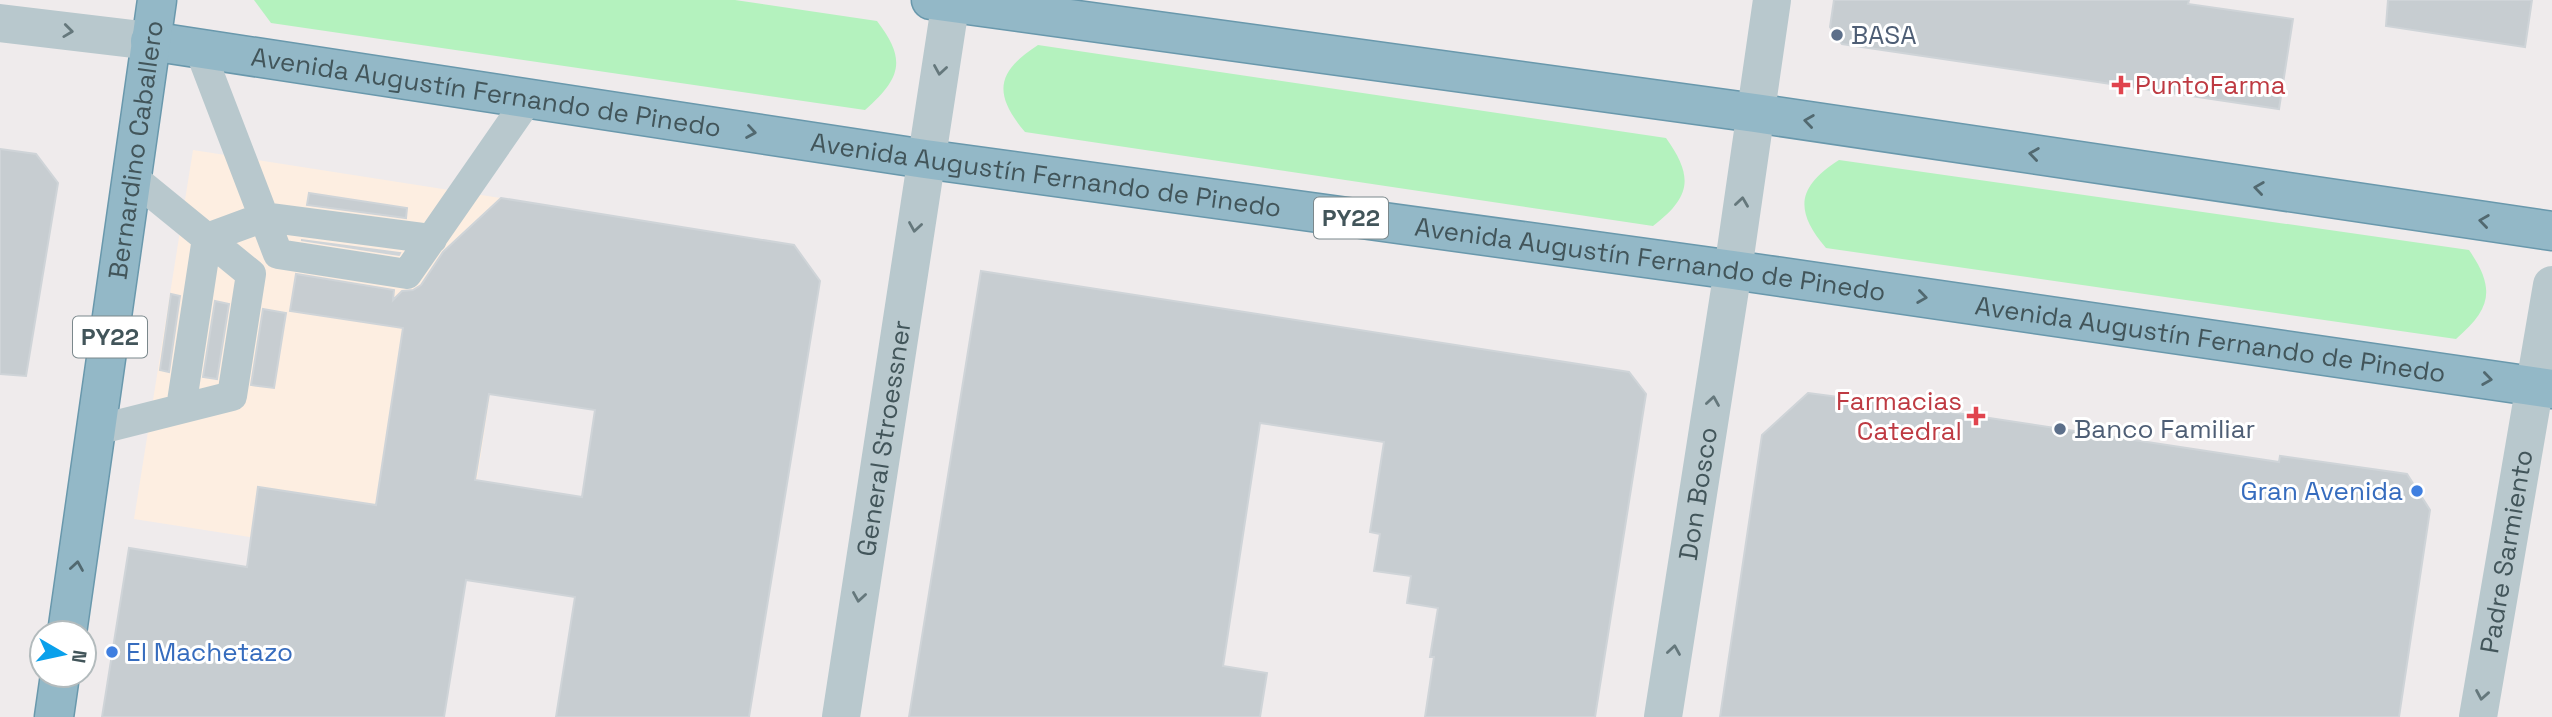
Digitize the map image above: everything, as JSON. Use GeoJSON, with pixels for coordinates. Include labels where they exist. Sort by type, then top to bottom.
{"type":"FeatureCollection","features":[{"type":"Feature","properties":{"kind":"highway","name":"Bernardino Caballero"},"geometry":{"type":"LineString","coordinates":[[69,619],[157,0]]}},
{"type":"Feature","properties":{"kind":"highway"},"geometry":{"type":"LineString","coordinates":[[944,1],[1755,113],[2552,231]]}},
{"type":"Feature","properties":{"kind":"highway","name":"Avenida Augustín Fernando de Pinedo"},"geometry":{"type":"LineString","coordinates":[[150,41],[925,159],[1733,270],[2544,388]]}},
{"type":"Feature","properties":{"kind":"highway"},"geometry":{"type":"LineString","coordinates":[[54,717],[58,689]]}},
{"type":"Feature","properties":{"kind":"street","name":"Don Bosco"},"geometry":{"type":"LineString","coordinates":[[1663,717],[1772,0]]}},
{"type":"Feature","properties":{"kind":"street","name":"General Stroessner"},"geometry":{"type":"LineString","coordinates":[[841,717],[925,159],[944,1]]}},
{"type":"Feature","properties":{"kind":"street","name":"Avenida Augustín Fernando de Pinedo"},"geometry":{"type":"LineString","coordinates":[[0,23],[150,41]]}},
{"type":"Feature","properties":{"kind":"street","name":"Padre Sarmiento"},"geometry":{"type":"LineString","coordinates":[[2478,717],[2544,388],[2552,285]]}},
{"type":"Feature","properties":{"kind":"lane"},"geometry":{"type":"LineString","coordinates":[[199,48],[278,254]]}},
{"type":"Feature","properties":{"kind":"lane"},"geometry":{"type":"LineString","coordinates":[[97,430],[232,396],[251,274],[278,254],[407,274],[529,98]]}},
{"type":"Feature","properties":{"kind":"lane"},"geometry":{"type":"LineString","coordinates":[[132,177],[251,274]]}},
{"type":"Feature","properties":{"kind":"lane"},"geometry":{"type":"LineString","coordinates":[[207,238],[264,217],[432,239]]}},
{"type":"Feature","properties":{"kind":"lane"},"geometry":{"type":"LineString","coordinates":[[181,408],[207,238]]}},
{"type":"Feature","properties":{"kind":"shaded area"},"geometry":{"type":"Polygon","coordinates":[[[193,150],[520,201],[463,570],[134,519],[193,150]]]}},
{"type":"Feature","properties":{"kind":"green space"},"geometry":{"type":"Polygon","coordinates":[[[254,0],[735,0],[877,21],[893,47],[896,68],[886,88],[865,110],[271,23],[254,0]]]}},
{"type":"Feature","properties":{"kind":"green space"},"geometry":{"type":"Polygon","coordinates":[[[1038,45],[1666,138],[1681,164],[1684,186],[1675,205],[1653,226],[1025,132],[1008,106],[1004,84],[1014,65],[1038,45]]]}},
{"type":"Feature","properties":{"kind":"green space"},"geometry":{"type":"Polygon","coordinates":[[[1839,160],[2469,250],[2483,276],[2486,298],[2477,318],[2456,339],[1826,248],[1809,222],[1805,200],[1815,180],[1839,160]]]}},
{"type":"Feature","properties":{"kind":"building"},"geometry":{"type":"Polygon","coordinates":[[[1834,0],[2189,0],[2188,4],[2293,19],[2279,109],[1842,44],[1830,27],[1834,0]]]}},
{"type":"Feature","properties":{"kind":"building"},"geometry":{"type":"Polygon","coordinates":[[[2388,0],[2532,0],[2525,47],[2386,26],[2388,0]]]}},
{"type":"Feature","properties":{"kind":"building"},"geometry":{"type":"Polygon","coordinates":[[[0,149],[36,154],[58,183],[26,376],[0,374],[0,149]]]}},
{"type":"Feature","properties":{"kind":"building"},"geometry":{"type":"Polygon","coordinates":[[[309,193],[407,208],[406,218],[307,205],[309,193]]]}},
{"type":"Feature","properties":{"kind":"building"},"geometry":{"type":"Polygon","coordinates":[[[501,198],[794,245],[820,281],[749,717],[556,717],[575,597],[466,580],[444,717],[102,717],[129,548],[247,567],[258,487],[376,505],[403,328],[290,311],[296,274],[394,290],[393,300],[402,291],[413,290],[421,285],[443,252],[501,198]],[[489,394],[475,480],[582,497],[595,410],[489,394]]]}},
{"type":"Feature","properties":{"kind":"building"},"geometry":{"type":"Polygon","coordinates":[[[301,240],[400,253],[399,255],[301,240]]]}},
{"type":"Feature","properties":{"kind":"building"},"geometry":{"type":"Polygon","coordinates":[[[981,271],[1629,372],[1646,394],[1595,717],[1425,717],[1434,657],[1430,657],[1438,608],[1407,603],[1411,576],[1374,571],[1380,534],[1370,532],[1384,442],[1260,423],[1223,666],[1267,673],[1260,717],[909,717],[981,271]]]}},
{"type":"Feature","properties":{"kind":"building"},"geometry":{"type":"Polygon","coordinates":[[[171,294],[180,296],[169,372],[160,370],[171,294]]]}},
{"type":"Feature","properties":{"kind":"building"},"geometry":{"type":"Polygon","coordinates":[[[215,301],[229,304],[217,379],[203,377],[215,301]]]}},
{"type":"Feature","properties":{"kind":"building"},"geometry":{"type":"Polygon","coordinates":[[[263,309],[286,313],[274,388],[251,385],[263,309]]]}},
{"type":"Feature","properties":{"kind":"building"},"geometry":{"type":"Polygon","coordinates":[[[1808,393],[2279,462],[2280,456],[2407,474],[2430,510],[2399,717],[1720,717],[1762,435],[1808,393]]]}},
{"type":"Feature","properties":{"kind":"place","name":"BASA"},"geometry":{"type":"Point","coordinates":[1837,35]}},
{"type":"Feature","properties":{"kind":"place","name":"PuntoFarma"},"geometry":{"type":"Point","coordinates":[2121,85]}},
{"type":"Feature","properties":{"kind":"place","name":"Farmacias Catedral"},"geometry":{"type":"Point","coordinates":[1976,416]}},
{"type":"Feature","properties":{"kind":"place","name":"Banco Familiar"},"geometry":{"type":"Point","coordinates":[2060,429]}},
{"type":"Feature","properties":{"kind":"place","name":"Gran Avenida"},"geometry":{"type":"Point","coordinates":[2417,491]}},
{"type":"Feature","properties":{"kind":"place","name":"El Machetazo"},"geometry":{"type":"Point","coordinates":[112,652]}}]}
